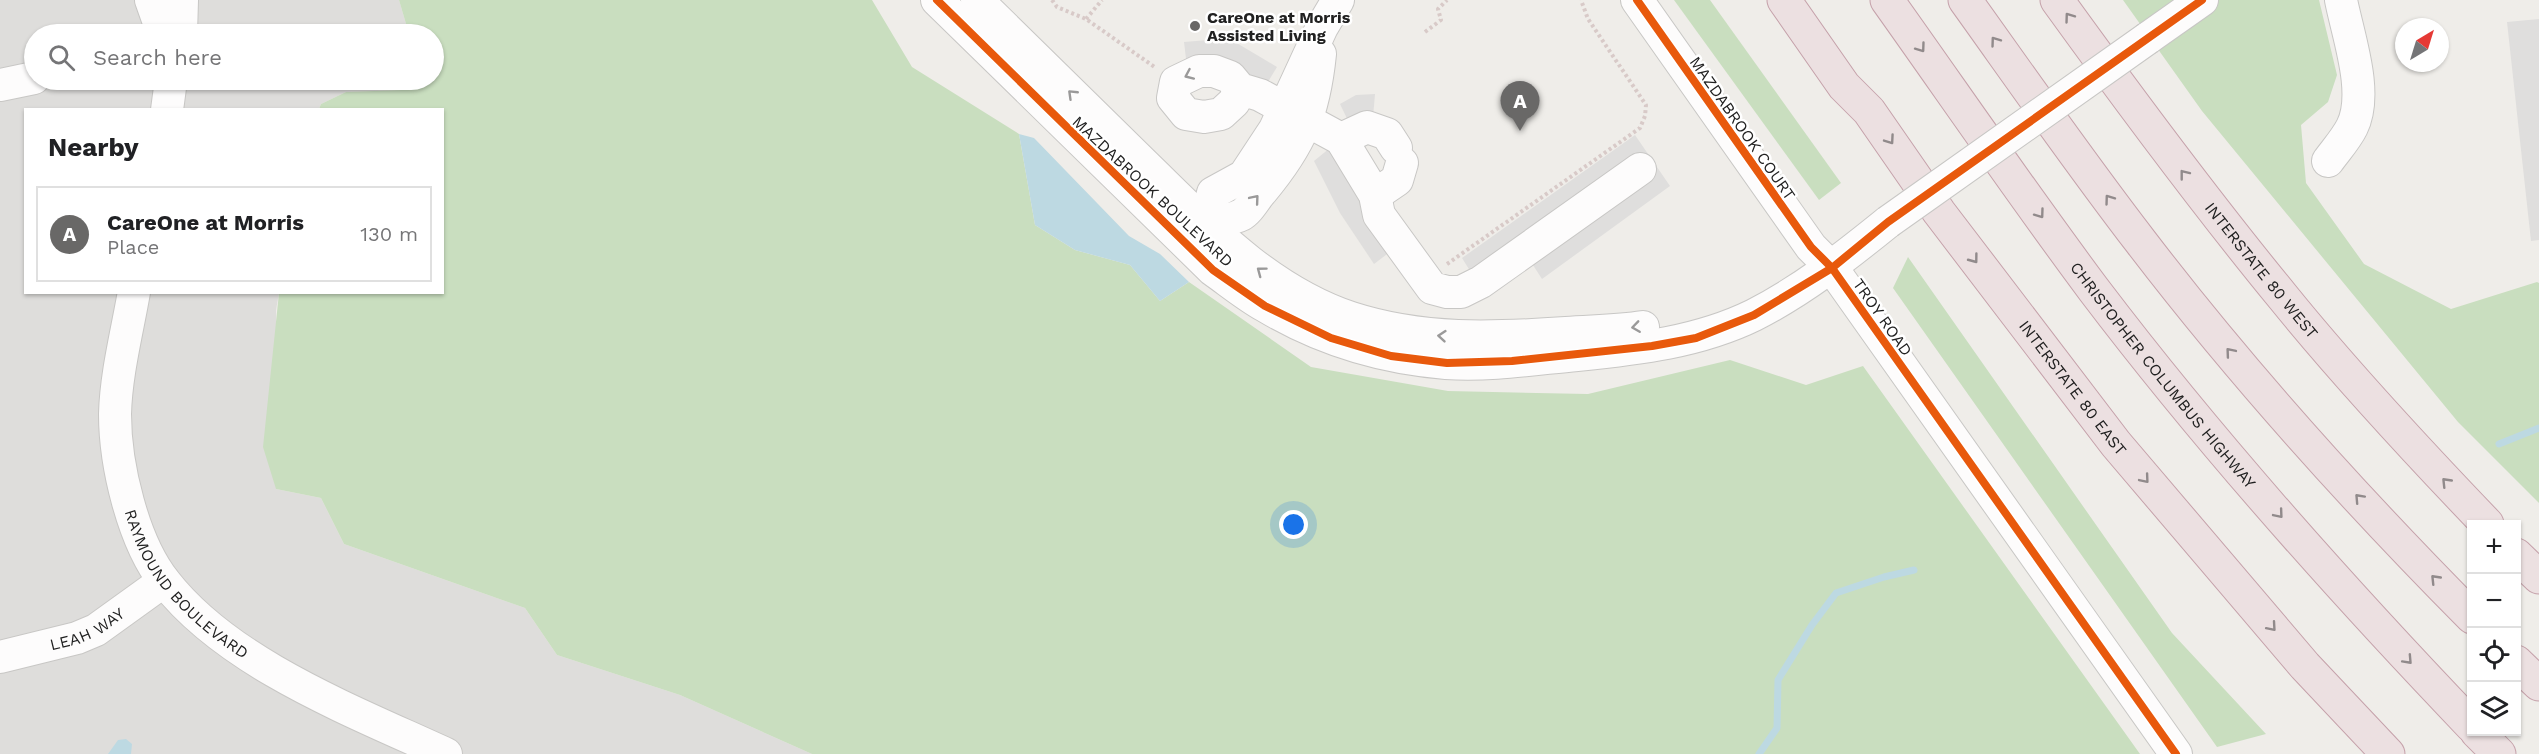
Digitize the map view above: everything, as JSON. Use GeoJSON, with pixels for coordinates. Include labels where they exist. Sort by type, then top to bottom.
{"type":"FeatureCollection","features":[{"type":"Feature","properties":{"kind":"highway","name":"INTERSTATE 80 EAST"},"geometry":{"type":"LineString","coordinates":[[1784,0],[1844,86],[1869,111],[1946,221],[2116,444],[2305,666],[2388,754]]}},
{"type":"Feature","properties":{"kind":"highway"},"geometry":{"type":"LineString","coordinates":[[1811,0],[1859,74],[1869,111]]}},
{"type":"Feature","properties":{"kind":"highway","name":"CHRISTOPHER COLUMBUS HIGHWAY"},"geometry":{"type":"LineString","coordinates":[[1887,0],[2094,289],[2170,386],[2290,527],[2403,654],[2467,721]]}},
{"type":"Feature","properties":{"kind":"highway"},"geometry":{"type":"LineString","coordinates":[[1965,0],[2141,242],[2228,351],[2346,485],[2467,612]]}},
{"type":"Feature","properties":{"kind":"highway","name":"INTERSTATE 80 WEST"},"geometry":{"type":"LineString","coordinates":[[2057,0],[2181,170],[2284,299],[2426,460],[2482,520]]}},
{"type":"Feature","properties":{"kind":"highway"},"geometry":{"type":"LineString","coordinates":[[2521,559],[2539,577]]}},
{"type":"Feature","properties":{"kind":"highway"},"geometry":{"type":"LineString","coordinates":[[2521,667],[2539,684]]}},
{"type":"Feature","properties":{"kind":"highway"},"geometry":{"type":"LineString","coordinates":[[2481,736],[2499,754]]}},
{"type":"Feature","properties":{"kind":"street"},"geometry":{"type":"LineString","coordinates":[[152,0],[160,24]]}},
{"type":"Feature","properties":{"kind":"street"},"geometry":{"type":"LineString","coordinates":[[181,24],[182,0]]}},
{"type":"Feature","properties":{"kind":"street","name":"MAZDABROOK BOULEVARD"},"geometry":{"type":"LineString","coordinates":[[937,0],[1196,234],[1318,304],[1351,318],[1414,333],[1483,338],[1634,328],[1700,317],[1752,300],[1832,268]]}},
{"type":"Feature","properties":{"kind":"street","name":"MAZDABROOK BOULEVARD"},"geometry":{"type":"LineString","coordinates":[[977,0],[1196,234]]}},
{"type":"Feature","properties":{"kind":"street"},"geometry":{"type":"LineString","coordinates":[[1295,114],[1316,91],[1322,27],[1338,0]]}},
{"type":"Feature","properties":{"kind":"street","name":"MAZDABROOK COURT"},"geometry":{"type":"LineString","coordinates":[[1637,0],[1811,247],[1832,268]]}},
{"type":"Feature","properties":{"kind":"street","name":"TROY ROAD"},"geometry":{"type":"LineString","coordinates":[[2176,754],[1832,268],[1888,222],[2202,0]]}},
{"type":"Feature","properties":{"kind":"street"},"geometry":{"type":"LineString","coordinates":[[2328,161],[2352,127],[2360,92],[2341,0]]}},
{"type":"Feature","properties":{"kind":"street"},"geometry":{"type":"LineString","coordinates":[[0,85],[24,80]]}},
{"type":"Feature","properties":{"kind":"street"},"geometry":{"type":"LineString","coordinates":[[1240,89],[1260,95],[1341,140],[1375,195],[1379,215],[1432,288],[1447,292],[1461,292],[1481,282],[1640,169]]}},
{"type":"Feature","properties":{"kind":"street"},"geometry":{"type":"LineString","coordinates":[[167,108],[170,90]]}},
{"type":"Feature","properties":{"kind":"street"},"geometry":{"type":"LineString","coordinates":[[1196,234],[1242,215],[1279,170],[1301,135],[1295,114]]}},
{"type":"Feature","properties":{"kind":"street"},"geometry":{"type":"LineString","coordinates":[[1341,140],[1366,127],[1388,134],[1399,156],[1397,180],[1375,195]]}},
{"type":"Feature","properties":{"kind":"street","name":"RAYMOUND BOULEVARD"},"geometry":{"type":"LineString","coordinates":[[134,294],[115,413],[118,454],[129,507],[145,546],[164,581],[210,628],[263,665],[390,742],[446,754]]}},
{"type":"Feature","properties":{"kind":"street","name":"LEAH WAY"},"geometry":{"type":"LineString","coordinates":[[0,657],[77,638],[96,630],[164,581]]}},
{"type":"Feature","properties":{"kind":"path"},"geometry":{"type":"LineString","coordinates":[[1052,0],[1057,7],[1086,19],[1164,74]]}},
{"type":"Feature","properties":{"kind":"path"},"geometry":{"type":"LineString","coordinates":[[1086,19],[1102,0]]}},
{"type":"Feature","properties":{"kind":"path"},"geometry":{"type":"LineString","coordinates":[[1425,32],[1441,20],[1438,9],[1447,0]]}},
{"type":"Feature","properties":{"kind":"path"},"geometry":{"type":"LineString","coordinates":[[1442,267],[1640,128],[1645,116],[1646,105],[1588,19],[1581,0]]}},
{"type":"Feature","properties":{"kind":"shaded area"},"geometry":{"type":"Polygon","coordinates":[[[0,0],[399,0],[406,24],[24,24],[24,90],[403,90],[346,92],[321,104],[319,108],[24,108],[24,294],[279,294],[276,310],[276,489],[321,498],[344,544],[525,608],[557,655],[680,695],[812,754],[0,754],[0,0]]]}},
{"type":"Feature","properties":{"kind":"shaded area"},"geometry":{"type":"Polygon","coordinates":[[[2539,19],[2539,240],[2531,241],[2507,22],[2539,19]]]}},
{"type":"Feature","properties":{"kind":"shaded area"},"geometry":{"type":"Polygon","coordinates":[[[1208,40],[1235,42],[1277,67],[1260,95],[1188,75],[1184,42],[1208,40]]]}},
{"type":"Feature","properties":{"kind":"shaded area"},"geometry":{"type":"Polygon","coordinates":[[[1375,94],[1372,129],[1354,133],[1340,104],[1356,95],[1375,94]]]}},
{"type":"Feature","properties":{"kind":"shaded area"},"geometry":{"type":"Polygon","coordinates":[[[1635,135],[1670,186],[1542,279],[1531,262],[1485,295],[1462,258],[1635,135]]]}},
{"type":"Feature","properties":{"kind":"shaded area"},"geometry":{"type":"Polygon","coordinates":[[[1341,139],[1399,245],[1374,264],[1340,213],[1314,161],[1341,139]]]}},
{"type":"Feature","properties":{"kind":"green space"},"geometry":{"type":"Polygon","coordinates":[[[399,0],[872,0],[912,67],[1019,134],[1035,225],[1075,250],[1130,265],[1160,301],[1189,282],[1311,367],[1448,391],[1588,394],[1730,360],[1806,385],[1863,366],[2140,754],[812,754],[680,695],[557,655],[525,608],[344,544],[321,498],[276,489],[263,447],[279,294],[444,294],[444,108],[319,108],[321,104],[346,92],[444,90],[444,24],[406,24],[399,0]]]}},
{"type":"Feature","properties":{"kind":"green space"},"geometry":{"type":"Polygon","coordinates":[[[1674,0],[1710,0],[1841,183],[1819,200],[1674,0]]]}},
{"type":"Feature","properties":{"kind":"green space"},"geometry":{"type":"Polygon","coordinates":[[[2123,0],[2319,0],[2337,75],[2328,102],[2301,125],[2306,183],[2364,264],[2451,309],[2539,283],[2539,503],[2458,422],[2202,111],[2123,0]]]}},
{"type":"Feature","properties":{"kind":"green space"},"geometry":{"type":"Polygon","coordinates":[[[1908,257],[2172,633],[2266,734],[2217,747],[1893,288],[1908,257]]]}},
{"type":"Feature","properties":{"kind":"water"},"geometry":{"type":"Polygon","coordinates":[[[1019,134],[1034,138],[1129,236],[1160,254],[1189,282],[1160,301],[1130,265],[1075,250],[1035,225],[1019,134]]]}},
{"type":"Feature","properties":{"kind":"water"},"geometry":{"type":"Polygon","coordinates":[[[126,739],[132,744],[131,754],[108,754],[118,740],[126,739]]]}},
{"type":"Feature","properties":{"kind":"waterway"},"geometry":{"type":"LineString","coordinates":[[2499,444],[2539,428]]}},
{"type":"Feature","properties":{"kind":"waterway"},"geometry":{"type":"LineString","coordinates":[[1759,754],[1777,728],[1778,680],[1812,625],[1836,593],[1914,570]]}},
{"type":"Feature","properties":{"kind":"cycle path"},"geometry":{"type":"LineString","coordinates":[[937,0],[1213,270],[1265,306],[1331,338],[1391,356],[1447,363],[1512,361],[1652,346],[1696,338],[1754,315],[1832,268],[1888,222],[2202,0]]}},
{"type":"Feature","properties":{"kind":"cycle path"},"geometry":{"type":"LineString","coordinates":[[1637,0],[1811,247],[1832,268],[2176,754]]}},
{"type":"Feature","properties":{"kind":"place","name":"CareOne at Morris Assisted Living"},"geometry":{"type":"Point","coordinates":[1195,26]}},
{"type":"Feature","properties":{"kind":"place","name":"CareOne at Morris"},"geometry":{"type":"Point","coordinates":[1520,131]}}]}
